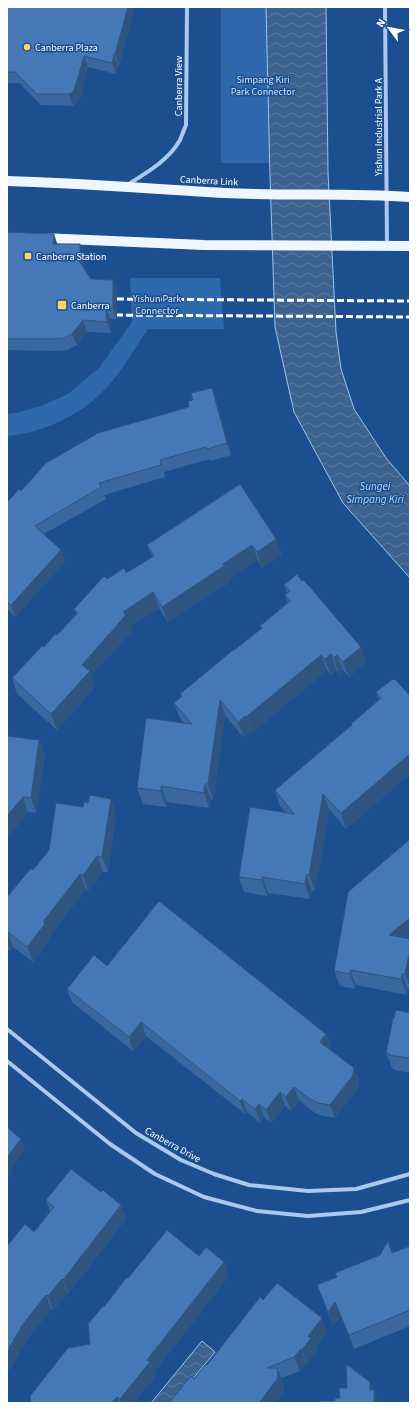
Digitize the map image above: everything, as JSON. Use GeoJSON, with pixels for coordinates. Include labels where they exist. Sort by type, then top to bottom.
{"type":"FeatureCollection","features":[{"type":"Feature","properties":{"kind":"main road","name":"Canberra Link"},"geometry":{"type":"LineString","coordinates":[[7,181],[227,193],[374,194],[410,197]]}},
{"type":"Feature","properties":{"kind":"main road"},"geometry":{"type":"LineString","coordinates":[[29,238],[204,245],[410,246]]}},
{"type":"Feature","properties":{"kind":"street","name":"Canberra View"},"geometry":{"type":"LineString","coordinates":[[126,187],[167,156],[180,141],[186,125],[187,7]]}},
{"type":"Feature","properties":{"kind":"street","name":"Yishun Industrial Park A"},"geometry":{"type":"LineString","coordinates":[[385,7],[387,246]]}},
{"type":"Feature","properties":{"kind":"street","name":"Canberra Drive"},"geometry":{"type":"LineString","coordinates":[[7,1029],[136,1133],[181,1160],[214,1174],[249,1184],[308,1191],[356,1189],[410,1174]]}},
{"type":"Feature","properties":{"kind":"street"},"geometry":{"type":"LineString","coordinates":[[7,1061],[117,1148],[155,1174],[204,1196],[257,1211],[308,1216],[362,1212],[410,1200]]}},
{"type":"Feature","properties":{"kind":"green space","name":"Simpang Kiri Park Connector"},"geometry":{"type":"Polygon","coordinates":[[[221,7],[305,7],[304,163],[221,163],[221,7]]]}},
{"type":"Feature","properties":{"kind":"green space","name":"Yishun Park Connector"},"geometry":{"type":"Polygon","coordinates":[[[130,278],[220,278],[224,329],[148,329],[124,365],[104,391],[87,405],[54,424],[19,435],[7,436],[7,414],[41,406],[68,394],[99,368],[132,322],[130,278]]]}},
{"type":"Feature","properties":{"kind":"water","name":"Sungei Simpang Kiri"},"geometry":{"type":"Polygon","coordinates":[[[266,7],[326,7],[328,172],[336,332],[341,369],[354,409],[386,458],[410,486],[410,578],[343,503],[294,412],[275,327],[266,7]]]}},
{"type":"Feature","properties":{"kind":"water"},"geometry":{"type":"Polygon","coordinates":[[[202,1341],[215,1352],[173,1403],[151,1403],[202,1341]]]}},
{"type":"Feature","properties":{"kind":"building"},"geometry":{"type":"Polygon","coordinates":[[[7,7],[128,7],[112,63],[84,56],[73,92],[69,94],[37,94],[15,72],[7,72],[7,7]]]}},
{"type":"Feature","properties":{"kind":"building","name":"Canberra"},"geometry":{"type":"Polygon","coordinates":[[[7,232],[54,234],[53,244],[80,244],[80,262],[91,279],[113,280],[113,308],[106,308],[107,322],[83,320],[72,334],[64,338],[7,339],[7,232]]]}},
{"type":"Feature","properties":{"kind":"building"},"geometry":{"type":"Polygon","coordinates":[[[212,388],[227,443],[207,449],[206,447],[160,460],[161,465],[99,483],[101,487],[35,526],[61,550],[11,605],[7,602],[7,500],[8,501],[19,489],[21,491],[46,463],[98,433],[189,407],[188,401],[193,400],[191,393],[212,388]]]}},
{"type":"Feature","properties":{"kind":"building"},"geometry":{"type":"Polygon","coordinates":[[[240,484],[276,539],[257,552],[252,545],[223,564],[224,566],[162,607],[153,592],[123,612],[126,615],[82,665],[90,671],[51,714],[12,678],[42,646],[44,647],[55,634],[57,635],[78,613],[74,609],[104,576],[107,579],[124,568],[126,573],[154,556],[147,545],[240,484]]]}},
{"type":"Feature","properties":{"kind":"building"},"geometry":{"type":"Polygon","coordinates":[[[297,574],[302,581],[304,580],[361,647],[343,662],[337,655],[334,658],[331,654],[325,659],[321,655],[238,722],[220,700],[208,784],[205,784],[204,793],[161,786],[161,791],[137,788],[146,718],[192,724],[174,703],[182,696],[180,694],[262,628],[260,626],[290,601],[285,595],[290,591],[284,585],[297,574]]]}},
{"type":"Feature","properties":{"kind":"building"},"geometry":{"type":"Polygon","coordinates":[[[395,679],[410,696],[410,754],[341,813],[323,794],[309,875],[306,875],[305,884],[262,877],[262,880],[239,877],[250,807],[294,814],[275,790],[352,725],[351,724],[381,698],[376,692],[395,679]]]}},
{"type":"Feature","properties":{"kind":"building"},"geometry":{"type":"Polygon","coordinates":[[[7,736],[39,740],[31,798],[23,797],[7,816],[7,736]]]}},
{"type":"Feature","properties":{"kind":"building"},"geometry":{"type":"Polygon","coordinates":[[[90,795],[111,799],[102,857],[97,856],[83,875],[80,874],[43,922],[45,924],[27,947],[8,932],[7,933],[7,897],[31,868],[33,870],[49,850],[56,803],[83,807],[84,802],[88,803],[90,795]]]}},
{"type":"Feature","properties":{"kind":"building"},"geometry":{"type":"Polygon","coordinates":[[[410,839],[410,918],[389,935],[410,939],[410,949],[405,974],[402,974],[401,979],[350,970],[350,974],[334,971],[348,892],[410,839]]]}},
{"type":"Feature","properties":{"kind":"building"},"geometry":{"type":"Polygon","coordinates":[[[159,901],[326,1034],[320,1042],[354,1068],[353,1075],[330,1105],[318,1103],[310,1099],[294,1087],[286,1097],[280,1092],[266,1110],[259,1104],[255,1109],[242,1099],[240,1101],[141,1022],[129,1037],[67,989],[94,955],[107,966],[159,901]]]}},
{"type":"Feature","properties":{"kind":"building"},"geometry":{"type":"Polygon","coordinates":[[[396,1010],[410,1013],[409,1058],[388,1055],[389,1053],[386,1053],[396,1010]]]}},
{"type":"Feature","properties":{"kind":"building"},"geometry":{"type":"Polygon","coordinates":[[[7,1127],[21,1139],[7,1157],[7,1127]]]}},
{"type":"Feature","properties":{"kind":"building"},"geometry":{"type":"Polygon","coordinates":[[[71,1169],[101,1192],[103,1190],[121,1205],[63,1280],[62,1279],[48,1296],[46,1295],[20,1328],[21,1329],[7,1352],[7,1246],[25,1224],[34,1232],[54,1207],[46,1200],[71,1169]]]}},
{"type":"Feature","properties":{"kind":"building"},"geometry":{"type":"Polygon","coordinates":[[[167,1230],[199,1256],[206,1247],[224,1262],[147,1360],[150,1362],[120,1399],[117,1397],[112,1403],[31,1403],[30,1396],[68,1348],[90,1344],[88,1324],[103,1306],[104,1307],[126,1278],[129,1277],[167,1230]]]}},
{"type":"Feature","properties":{"kind":"building"},"geometry":{"type":"Polygon","coordinates":[[[388,1241],[392,1253],[410,1246],[410,1310],[349,1335],[335,1302],[328,1312],[317,1285],[337,1277],[335,1273],[380,1255],[388,1241]]]}},
{"type":"Feature","properties":{"kind":"building"},"geometry":{"type":"Polygon","coordinates":[[[277,1283],[322,1318],[308,1336],[311,1338],[302,1350],[301,1349],[294,1357],[267,1368],[277,1368],[278,1378],[259,1403],[169,1403],[191,1376],[194,1379],[206,1364],[207,1365],[260,1297],[263,1300],[277,1283]]]}},
{"type":"Feature","properties":{"kind":"building"},"geometry":{"type":"Polygon","coordinates":[[[346,1364],[370,1382],[370,1390],[374,1389],[374,1403],[320,1403],[320,1401],[335,1401],[335,1398],[340,1398],[339,1388],[347,1388],[346,1364]]]}},
{"type":"Feature","properties":{"kind":"railway"},"geometry":{"type":"LineString","coordinates":[[107,299],[410,301]]}},
{"type":"Feature","properties":{"kind":"railway"},"geometry":{"type":"LineString","coordinates":[[106,315],[410,317]]}},
{"type":"Feature","properties":{"kind":"place","name":"Canberra Plaza"},"geometry":{"type":"Point","coordinates":[27,47]}},
{"type":"Feature","properties":{"kind":"place","name":"Canberra Station"},"geometry":{"type":"Point","coordinates":[28,256]}},
{"type":"Feature","properties":{"kind":"place","name":"Canberra"},"geometry":{"type":"Point","coordinates":[62,305]}}]}
